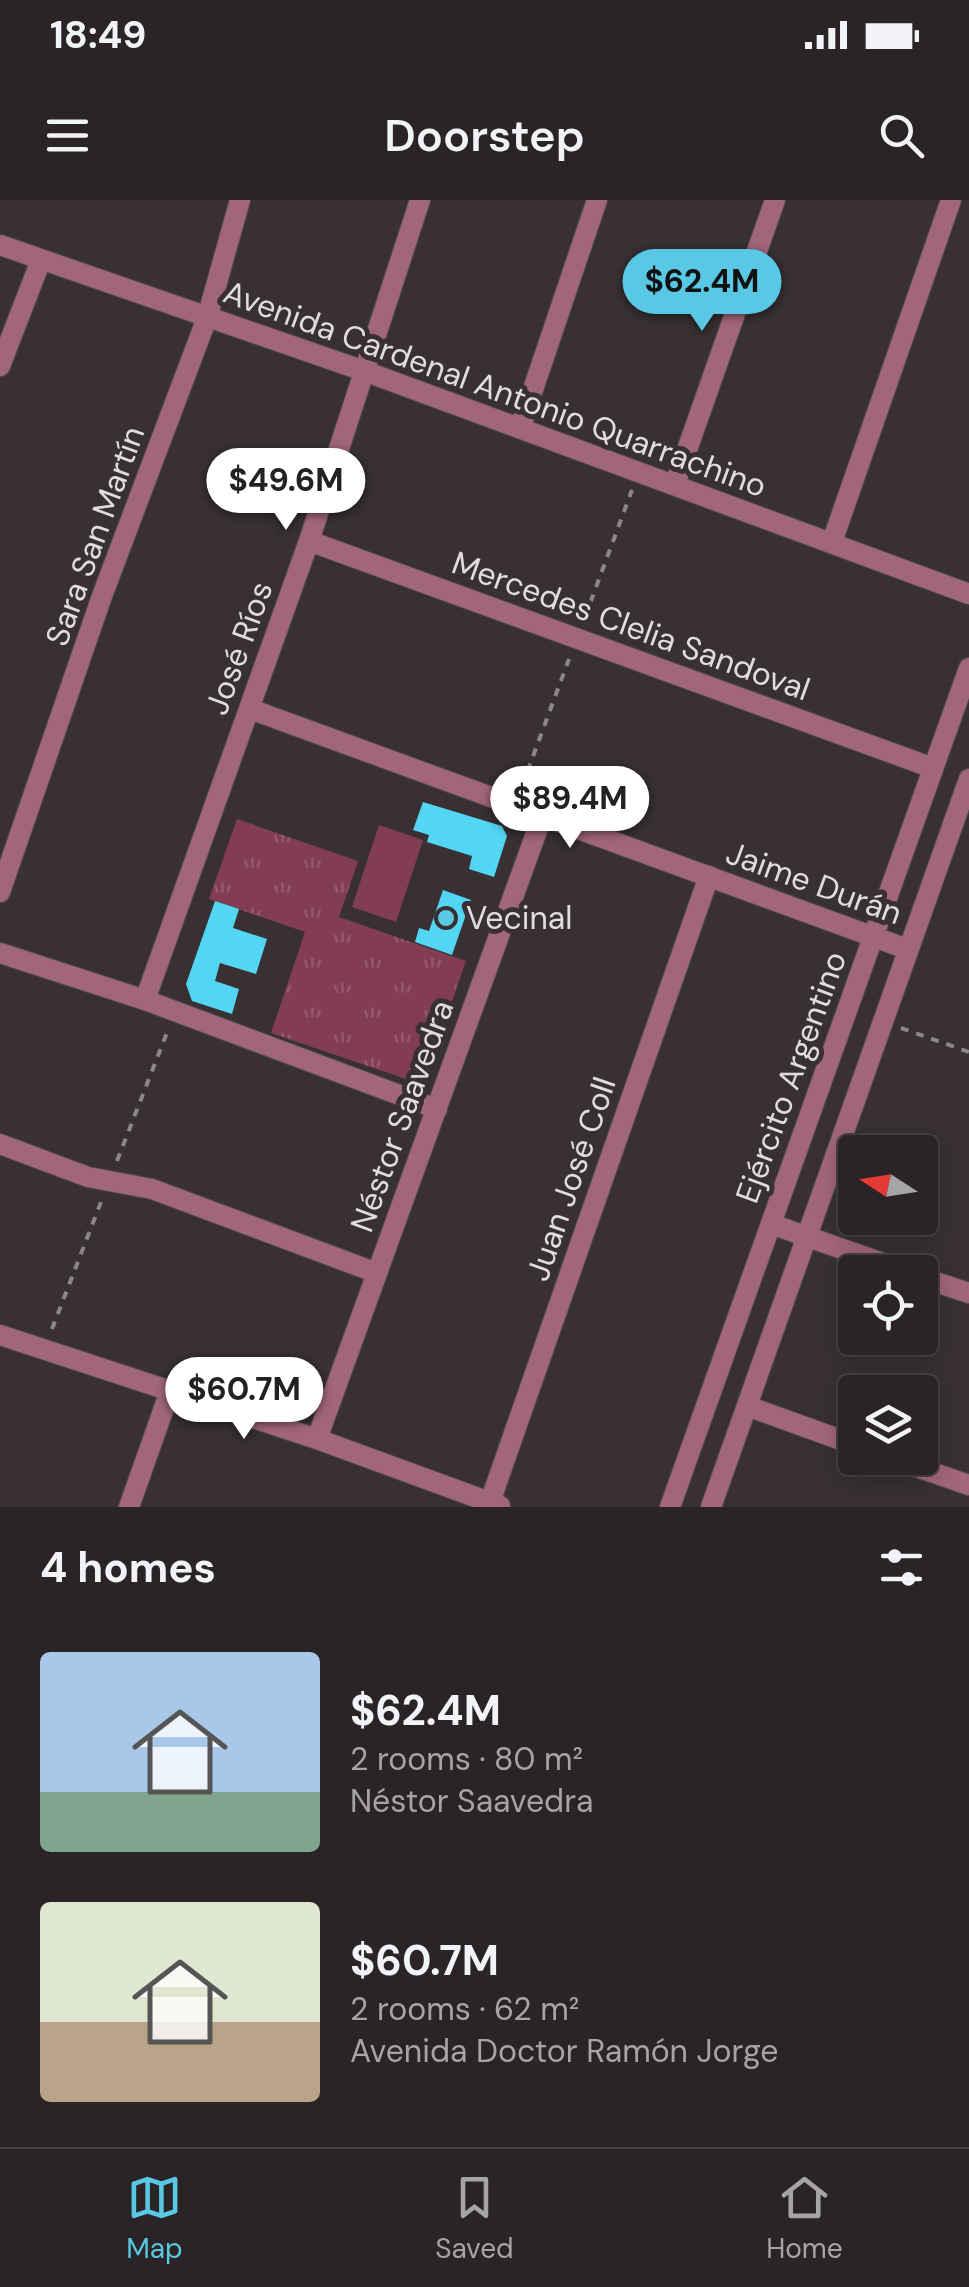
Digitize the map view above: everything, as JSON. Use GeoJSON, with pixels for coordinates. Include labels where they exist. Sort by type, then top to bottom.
{"type":"FeatureCollection","features":[{"type":"Feature","properties":{"kind":"street","name":"Sara San Martín"},"geometry":{"type":"LineString","coordinates":[[0,892],[102,596],[206,318],[240,200]]}},
{"type":"Feature","properties":{"kind":"street","name":"José Ríos"},"geometry":{"type":"LineString","coordinates":[[145,1000],[309,541],[420,200]]}},
{"type":"Feature","properties":{"kind":"street"},"geometry":{"type":"LineString","coordinates":[[520,428],[597,200]]}},
{"type":"Feature","properties":{"kind":"street"},"geometry":{"type":"LineString","coordinates":[[676,484],[775,200]]}},
{"type":"Feature","properties":{"kind":"street"},"geometry":{"type":"LineString","coordinates":[[832,542],[951,200]]}},
{"type":"Feature","properties":{"kind":"street","name":"Avenida Cardenal Antonio Quarrachino"},"geometry":{"type":"LineString","coordinates":[[0,245],[367,372],[969,594]]}},
{"type":"Feature","properties":{"kind":"street"},"geometry":{"type":"LineString","coordinates":[[0,366],[41,260]]}},
{"type":"Feature","properties":{"kind":"street","name":"Mercedes Clelia Sandoval"},"geometry":{"type":"LineString","coordinates":[[309,541],[932,768]]}},
{"type":"Feature","properties":{"kind":"street","name":"Ejército Argentino"},"geometry":{"type":"LineString","coordinates":[[670,1507],[969,668]]}},
{"type":"Feature","properties":{"kind":"street","name":"Jaime Durán"},"geometry":{"type":"LineString","coordinates":[[250,708],[906,949]]}},
{"type":"Feature","properties":{"kind":"street","name":"Ejército Argentino"},"geometry":{"type":"LineString","coordinates":[[711,1507],[969,779]]}},
{"type":"Feature","properties":{"kind":"street","name":"Néstor Saavedra"},"geometry":{"type":"LineString","coordinates":[[317,1439],[544,814]]}},
{"type":"Feature","properties":{"kind":"street","name":"Juan José Coll"},"geometry":{"type":"LineString","coordinates":[[496,1505],[709,876]]}},
{"type":"Feature","properties":{"kind":"street"},"geometry":{"type":"LineString","coordinates":[[0,953],[145,1000],[437,1109]]}},
{"type":"Feature","properties":{"kind":"street"},"geometry":{"type":"LineString","coordinates":[[0,1144],[88,1177],[152,1189],[377,1273]]}},
{"type":"Feature","properties":{"kind":"street"},"geometry":{"type":"LineString","coordinates":[[771,1224],[857,1255]]}},
{"type":"Feature","properties":{"kind":"street"},"geometry":{"type":"LineString","coordinates":[[938,1282],[968,1289]]}},
{"type":"Feature","properties":{"kind":"street"},"geometry":{"type":"LineString","coordinates":[[1,1337],[317,1439],[496,1505]]}},
{"type":"Feature","properties":{"kind":"street"},"geometry":{"type":"LineString","coordinates":[[128,1507],[170,1391]]}},
{"type":"Feature","properties":{"kind":"street"},"geometry":{"type":"LineString","coordinates":[[747,1406],[838,1439]]}},
{"type":"Feature","properties":{"kind":"street"},"geometry":{"type":"LineString","coordinates":[[938,1474],[969,1485]]}},
{"type":"Feature","properties":{"kind":"path"},"geometry":{"type":"LineString","coordinates":[[882,1021],[969,1052]]}},
{"type":"Feature","properties":{"kind":"green space"},"geometry":{"type":"Polygon","coordinates":[[[237,819],[358,861],[339,917],[466,961],[426,1076],[412,1081],[271,1033],[305,932],[209,899],[237,819]]]}},
{"type":"Feature","properties":{"kind":"green space"},"geometry":{"type":"Polygon","coordinates":[[[379,825],[423,840],[396,922],[352,907],[379,825]]]}},
{"type":"Feature","properties":{"kind":"building"},"geometry":{"type":"Polygon","coordinates":[[[423,802],[502,826],[507,836],[494,877],[469,869],[472,856],[427,842],[429,835],[413,830],[423,802]]]}},
{"type":"Feature","properties":{"kind":"building"},"geometry":{"type":"Polygon","coordinates":[[[443,890],[471,900],[452,955],[415,942],[419,928],[429,931],[443,890]]]}},
{"type":"Feature","properties":{"kind":"building"},"geometry":{"type":"Polygon","coordinates":[[[215,901],[239,909],[233,928],[267,939],[256,974],[220,963],[215,981],[239,989],[232,1014],[192,1001],[186,984],[215,901]]]}},
{"type":"Feature","properties":{"kind":"place","name":"Vecinal"},"geometry":{"type":"Point","coordinates":[446,918]}}]}
